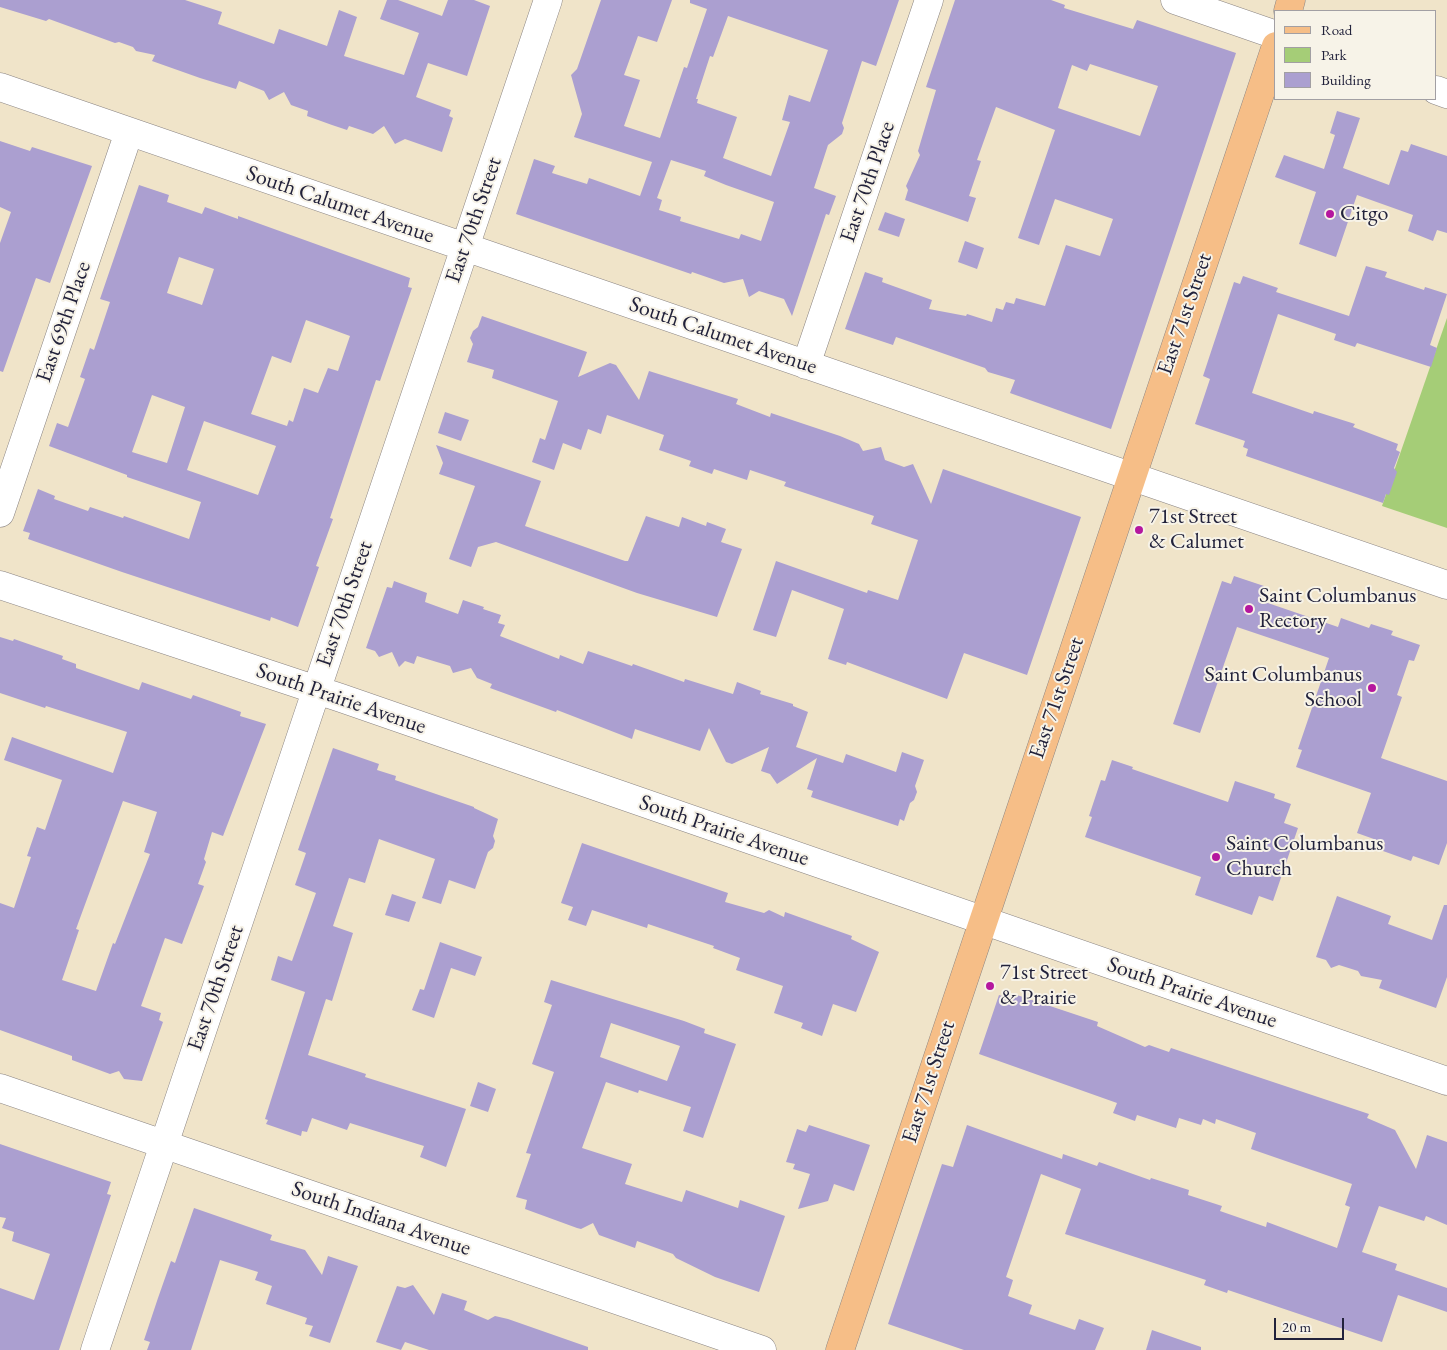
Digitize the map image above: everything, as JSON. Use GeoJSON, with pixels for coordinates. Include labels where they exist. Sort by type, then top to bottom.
{"type":"FeatureCollection","features":[{"type":"Feature","properties":{"kind":"main road","name":"East 71st Street"},"geometry":{"type":"LineString","coordinates":[[840,1350],[1274,52]]}},
{"type":"Feature","properties":{"kind":"street","name":"East 70th Street"},"geometry":{"type":"LineString","coordinates":[[95,1350],[548,0]]}},
{"type":"Feature","properties":{"kind":"street","name":"East 70th Place"},"geometry":{"type":"LineString","coordinates":[[806,365],[929,0]]}},
{"type":"Feature","properties":{"kind":"street"},"geometry":{"type":"LineString","coordinates":[[1175,0],[1274,34]]}},
{"type":"Feature","properties":{"kind":"street","name":"South Calumet Avenue"},"geometry":{"type":"LineString","coordinates":[[0,87],[1447,585]]}},
{"type":"Feature","properties":{"kind":"street","name":"East 69th Place"},"geometry":{"type":"LineString","coordinates":[[0,513],[129,132]]}},
{"type":"Feature","properties":{"kind":"street","name":"South Prairie Avenue"},"geometry":{"type":"LineString","coordinates":[[0,586],[316,690],[1447,1080]]}},
{"type":"Feature","properties":{"kind":"street","name":"South Indiana Avenue"},"geometry":{"type":"LineString","coordinates":[[0,1088],[762,1350]]}},
{"type":"Feature","properties":{"kind":"green space"},"geometry":{"type":"Polygon","coordinates":[[[1447,318],[1447,528],[1382,506],[1447,318]]]}},
{"type":"Feature","properties":{"kind":"building"},"geometry":{"type":"Polygon","coordinates":[[[0,0],[185,0],[222,12],[218,24],[274,44],[279,29],[327,46],[339,10],[357,17],[344,56],[404,75],[419,33],[380,19],[387,0],[398,0],[442,16],[448,0],[474,0],[490,6],[467,76],[428,63],[416,97],[451,110],[449,116],[453,118],[442,152],[405,139],[395,144],[384,126],[373,134],[349,126],[347,130],[332,125],[307,116],[308,111],[291,105],[284,92],[269,100],[264,91],[239,81],[236,89],[200,78],[152,61],[155,55],[136,51],[133,47],[119,42],[115,43],[49,19],[46,21],[0,7],[0,0]]]}},
{"type":"Feature","properties":{"kind":"building"},"geometry":{"type":"Polygon","coordinates":[[[601,0],[672,0],[657,42],[638,36],[624,75],[640,80],[624,126],[660,138],[684,67],[687,68],[707,9],[690,3],[690,0],[899,0],[876,66],[862,61],[842,123],[844,128],[842,134],[828,145],[814,188],[836,196],[829,215],[826,214],[792,316],[784,299],[759,291],[749,297],[743,279],[724,283],[692,272],[691,274],[516,214],[534,159],[555,166],[552,173],[587,184],[589,178],[640,196],[652,162],[574,137],[582,114],[571,75],[577,69],[601,0]],[[728,16],[713,57],[710,56],[696,99],[698,99],[697,103],[737,117],[723,158],[771,176],[790,122],[782,120],[789,95],[810,102],[828,50],[728,16]],[[671,160],[657,198],[662,200],[659,210],[681,217],[680,221],[739,239],[741,234],[761,241],[774,202],[704,176],[706,171],[671,160]]]}},
{"type":"Feature","properties":{"kind":"building"},"geometry":{"type":"Polygon","coordinates":[[[955,0],[1051,0],[1065,5],[1064,8],[1133,29],[1137,20],[1236,53],[1111,429],[1010,393],[1015,380],[988,372],[985,368],[896,337],[893,345],[845,329],[865,272],[883,278],[882,282],[932,300],[929,309],[966,316],[967,314],[992,322],[996,308],[1003,310],[1006,302],[1014,304],[1016,298],[1045,306],[1066,245],[1100,256],[1113,219],[1055,199],[1039,245],[1018,238],[1055,130],[996,107],[977,160],[981,161],[969,196],[976,198],[968,222],[905,200],[908,190],[906,186],[920,155],[918,151],[936,90],[926,87],[955,0]],[[1090,64],[1087,71],[1072,65],[1058,108],[1140,136],[1158,86],[1090,64]]]}},
{"type":"Feature","properties":{"kind":"building"},"geometry":{"type":"Polygon","coordinates":[[[1337,111],[1360,118],[1343,168],[1389,185],[1401,150],[1408,152],[1411,144],[1447,156],[1447,233],[1437,230],[1433,241],[1408,231],[1413,215],[1357,195],[1336,257],[1299,244],[1316,192],[1275,177],[1284,155],[1324,169],[1335,135],[1330,133],[1337,111]]]}},
{"type":"Feature","properties":{"kind":"building"},"geometry":{"type":"Polygon","coordinates":[[[0,141],[30,151],[32,147],[92,166],[50,283],[36,278],[3,372],[0,371],[0,243],[11,212],[0,207],[0,141]]]}},
{"type":"Feature","properties":{"kind":"building"},"geometry":{"type":"Polygon","coordinates":[[[139,185],[169,195],[167,202],[202,214],[205,207],[238,219],[238,216],[410,278],[408,287],[412,288],[380,381],[376,380],[330,518],[333,519],[316,566],[319,567],[298,627],[271,617],[270,621],[122,572],[28,539],[30,533],[23,531],[38,489],[55,496],[54,499],[88,511],[90,507],[123,518],[124,516],[189,539],[201,502],[127,477],[127,475],[49,446],[57,423],[68,427],[85,379],[80,377],[90,348],[94,350],[110,302],[100,299],[139,185]],[[179,257],[167,293],[202,305],[214,269],[179,257]],[[306,320],[291,363],[272,356],[251,414],[287,426],[289,420],[293,422],[304,388],[318,393],[328,368],[338,371],[350,336],[306,320]],[[152,395],[132,452],[167,463],[185,407],[152,395]],[[204,421],[187,470],[258,495],[276,446],[204,421]]]}},
{"type":"Feature","properties":{"kind":"building"},"geometry":{"type":"Polygon","coordinates":[[[885,212],[905,219],[899,237],[878,230],[885,212]]]}},
{"type":"Feature","properties":{"kind":"building"},"geometry":{"type":"Polygon","coordinates":[[[965,241],[984,248],[977,269],[958,262],[965,241]]]}},
{"type":"Feature","properties":{"kind":"building"},"geometry":{"type":"Polygon","coordinates":[[[1366,266],[1387,272],[1385,277],[1424,290],[1425,287],[1447,294],[1430,345],[1437,348],[1431,367],[1357,343],[1355,347],[1334,340],[1336,334],[1278,314],[1252,393],[1313,414],[1314,411],[1355,424],[1353,427],[1398,444],[1396,450],[1400,452],[1394,468],[1397,472],[1389,495],[1386,494],[1383,503],[1246,456],[1248,449],[1243,447],[1245,441],[1195,424],[1210,379],[1203,376],[1234,282],[1240,284],[1243,276],[1278,288],[1276,292],[1349,316],[1366,266]]]}},
{"type":"Feature","properties":{"kind":"building"},"geometry":{"type":"Polygon","coordinates":[[[482,316],[587,352],[578,377],[610,363],[616,365],[639,400],[649,371],[738,399],[736,404],[770,417],[771,413],[840,436],[859,444],[863,451],[881,447],[885,460],[904,467],[913,464],[931,504],[943,469],[1081,517],[1027,675],[964,653],[947,699],[847,662],[846,665],[828,659],[844,609],[792,590],[776,637],[753,630],[776,561],[867,593],[868,590],[898,600],[918,540],[871,524],[874,516],[784,486],[786,482],[750,470],[747,480],[714,469],[712,474],[689,466],[691,461],[659,450],[664,435],[607,415],[601,434],[588,429],[581,450],[563,443],[554,470],[532,462],[540,438],[545,440],[558,401],[492,378],[494,370],[467,362],[473,344],[470,338],[473,331],[478,327],[482,316]]]}},
{"type":"Feature","properties":{"kind":"building"},"geometry":{"type":"Polygon","coordinates":[[[445,412],[469,420],[461,441],[438,433],[445,412]]]}},
{"type":"Feature","properties":{"kind":"building"},"geometry":{"type":"Polygon","coordinates":[[[436,445],[541,481],[525,526],[625,561],[628,561],[646,516],[679,527],[682,517],[706,526],[707,522],[726,529],[721,542],[742,549],[717,617],[637,593],[496,542],[478,547],[471,567],[449,559],[475,486],[439,474],[443,463],[436,445]]]}},
{"type":"Feature","properties":{"kind":"building"},"geometry":{"type":"Polygon","coordinates":[[[1234,576],[1267,587],[1262,601],[1338,627],[1341,618],[1369,628],[1371,624],[1393,631],[1391,635],[1420,645],[1414,661],[1409,660],[1397,695],[1402,697],[1381,758],[1447,781],[1447,843],[1439,865],[1413,856],[1411,861],[1383,851],[1385,843],[1357,833],[1371,793],[1296,767],[1302,750],[1298,749],[1329,658],[1237,627],[1200,733],[1173,724],[1222,581],[1231,584],[1234,576]]]}},
{"type":"Feature","properties":{"kind":"building"},"geometry":{"type":"Polygon","coordinates":[[[394,581],[427,593],[425,602],[458,614],[463,600],[501,615],[498,623],[505,625],[500,636],[559,659],[560,655],[583,664],[588,651],[684,682],[685,679],[733,694],[737,682],[761,691],[760,694],[793,704],[793,706],[808,712],[796,747],[843,763],[846,754],[896,772],[902,752],[924,760],[915,786],[917,792],[914,800],[910,803],[904,821],[900,819],[898,826],[811,797],[813,791],[807,789],[817,758],[777,784],[770,774],[761,771],[769,747],[732,764],[726,762],[709,728],[700,751],[635,729],[632,739],[557,710],[556,712],[490,688],[492,684],[477,678],[471,668],[453,673],[450,666],[417,656],[414,664],[405,661],[399,667],[392,652],[379,657],[375,651],[366,648],[387,587],[392,588],[394,581]]]}},
{"type":"Feature","properties":{"kind":"building"},"geometry":{"type":"Polygon","coordinates":[[[0,637],[13,641],[14,639],[63,656],[62,659],[76,664],[76,668],[139,690],[142,682],[191,699],[193,695],[241,712],[240,716],[266,724],[223,836],[212,832],[204,859],[206,862],[198,884],[204,886],[182,944],[165,938],[141,1006],[161,1013],[159,1020],[163,1022],[142,1081],[124,1079],[119,1071],[110,1074],[72,1060],[72,1056],[0,1030],[0,903],[14,908],[31,857],[27,856],[37,827],[45,830],[62,780],[4,760],[12,737],[113,773],[127,732],[0,693],[0,637]],[[123,801],[76,929],[79,930],[62,980],[96,991],[113,943],[115,944],[150,854],[144,852],[157,812],[123,801]]]}},
{"type":"Feature","properties":{"kind":"building"},"geometry":{"type":"Polygon","coordinates":[[[333,748],[379,764],[377,770],[396,776],[395,780],[474,807],[498,819],[493,836],[495,841],[493,848],[488,852],[475,889],[449,880],[441,904],[422,898],[435,859],[379,839],[365,883],[349,878],[333,926],[353,933],[332,1001],[326,999],[308,1055],[366,1074],[365,1077],[466,1109],[446,1167],[420,1157],[424,1146],[350,1123],[347,1130],[312,1118],[307,1132],[302,1131],[301,1136],[266,1124],[268,1120],[265,1119],[305,992],[271,980],[278,956],[292,961],[316,893],[295,885],[306,853],[298,850],[333,748]]]}},
{"type":"Feature","properties":{"kind":"building","name":"Saint Columbanus Church"},"geometry":{"type":"Polygon","coordinates":[[[1112,760],[1133,767],[1132,769],[1228,802],[1235,781],[1275,794],[1274,798],[1291,804],[1284,823],[1298,828],[1273,901],[1259,896],[1252,915],[1195,895],[1201,877],[1085,837],[1092,817],[1089,816],[1101,780],[1105,781],[1112,760]]]}},
{"type":"Feature","properties":{"kind":"building"},"geometry":{"type":"Polygon","coordinates":[[[582,843],[728,893],[725,902],[764,913],[769,910],[784,917],[785,912],[852,936],[851,939],[879,952],[856,1012],[833,1004],[822,1036],[801,1028],[803,1023],[774,1013],[783,986],[736,970],[740,958],[713,948],[714,946],[648,924],[647,928],[592,910],[586,926],[568,920],[573,907],[561,903],[582,843]]]}},
{"type":"Feature","properties":{"kind":"building"},"geometry":{"type":"Polygon","coordinates":[[[392,894],[416,902],[409,922],[385,915],[392,894]]]}},
{"type":"Feature","properties":{"kind":"building"},"geometry":{"type":"Polygon","coordinates":[[[1337,896],[1391,916],[1388,924],[1432,940],[1444,905],[1447,905],[1447,977],[1436,1008],[1379,988],[1382,980],[1361,976],[1358,971],[1339,965],[1331,968],[1326,960],[1316,957],[1337,896]]]}},
{"type":"Feature","properties":{"kind":"building"},"geometry":{"type":"Polygon","coordinates":[[[440,942],[482,957],[475,976],[451,968],[434,1018],[412,1010],[420,989],[424,990],[440,942]]]}},
{"type":"Feature","properties":{"kind":"building"},"geometry":{"type":"Polygon","coordinates":[[[551,980],[684,1021],[705,1029],[704,1033],[736,1044],[703,1138],[683,1131],[691,1107],[639,1090],[638,1093],[606,1082],[582,1148],[632,1164],[625,1184],[682,1202],[686,1190],[738,1208],[740,1200],[785,1216],[759,1292],[715,1277],[676,1258],[673,1254],[637,1241],[635,1248],[599,1235],[593,1223],[581,1229],[525,1209],[527,1200],[516,1197],[531,1154],[526,1153],[554,1072],[532,1064],[552,1005],[544,1002],[551,980]],[[611,1023],[600,1057],[667,1081],[680,1046],[611,1023]]]}},
{"type":"Feature","properties":{"kind":"building"},"geometry":{"type":"Polygon","coordinates":[[[1014,994],[1098,1022],[1097,1026],[1145,1047],[1149,1045],[1169,1052],[1171,1048],[1369,1114],[1367,1118],[1395,1130],[1416,1169],[1427,1135],[1447,1142],[1447,1225],[1426,1216],[1424,1221],[1379,1206],[1362,1252],[1397,1264],[1395,1270],[1447,1288],[1447,1312],[1398,1295],[1382,1342],[1228,1290],[1227,1293],[1204,1285],[1206,1280],[1065,1234],[1081,1189],[1041,1174],[1006,1277],[1013,1280],[1008,1296],[1032,1305],[1029,1314],[1075,1330],[1079,1319],[1104,1328],[1095,1350],[964,1350],[888,1324],[942,1164],[953,1167],[967,1125],[1062,1159],[1063,1154],[1097,1166],[1099,1162],[1150,1180],[1151,1178],[1189,1190],[1188,1195],[1222,1206],[1220,1211],[1266,1227],[1267,1222],[1337,1248],[1350,1207],[1345,1205],[1352,1184],[1251,1149],[1256,1133],[1216,1119],[1215,1124],[1203,1119],[1201,1125],[1179,1118],[1176,1128],[1137,1115],[1135,1121],[1113,1113],[1117,1103],[979,1054],[999,995],[1012,999],[1014,994]]]}},
{"type":"Feature","properties":{"kind":"building"},"geometry":{"type":"Polygon","coordinates":[[[478,1082],[496,1089],[488,1112],[470,1106],[478,1082]]]}},
{"type":"Feature","properties":{"kind":"building"},"geometry":{"type":"Polygon","coordinates":[[[809,1125],[870,1145],[854,1191],[834,1184],[828,1201],[798,1209],[810,1174],[793,1169],[795,1164],[786,1162],[797,1129],[806,1132],[809,1125]]]}},
{"type":"Feature","properties":{"kind":"building"},"geometry":{"type":"Polygon","coordinates":[[[0,1144],[111,1182],[107,1194],[111,1195],[59,1350],[0,1350],[0,1288],[34,1300],[50,1254],[12,1241],[14,1232],[2,1228],[6,1218],[0,1217],[0,1144]]]}},
{"type":"Feature","properties":{"kind":"building"},"geometry":{"type":"Polygon","coordinates":[[[194,1208],[272,1235],[270,1240],[305,1250],[322,1275],[328,1256],[358,1266],[330,1343],[309,1336],[313,1326],[305,1324],[307,1318],[266,1304],[272,1286],[255,1280],[258,1272],[220,1260],[191,1350],[147,1350],[150,1342],[144,1340],[171,1261],[175,1263],[194,1208]]]}},
{"type":"Feature","properties":{"kind":"building"},"geometry":{"type":"Polygon","coordinates":[[[413,1285],[434,1315],[442,1293],[467,1301],[464,1310],[488,1320],[495,1316],[508,1319],[588,1347],[588,1350],[429,1350],[405,1342],[401,1350],[376,1342],[397,1286],[405,1288],[413,1285]]]}},
{"type":"Feature","properties":{"kind":"building"},"geometry":{"type":"Polygon","coordinates":[[[1152,1330],[1201,1347],[1201,1350],[1146,1350],[1152,1330]]]}},
{"type":"Feature","properties":{"kind":"place","name":"Citgo"},"geometry":{"type":"Point","coordinates":[1330,214]}},
{"type":"Feature","properties":{"kind":"place","name":"71st Street & Calumet"},"geometry":{"type":"Point","coordinates":[1139,530]}},
{"type":"Feature","properties":{"kind":"place","name":"Saint Columbanus Rectory"},"geometry":{"type":"Point","coordinates":[1249,609]}},
{"type":"Feature","properties":{"kind":"place","name":"Saint Columbanus School"},"geometry":{"type":"Point","coordinates":[1372,688]}},
{"type":"Feature","properties":{"kind":"place","name":"Saint Columbanus Church"},"geometry":{"type":"Point","coordinates":[1216,857]}},
{"type":"Feature","properties":{"kind":"place","name":"71st Street & Prairie"},"geometry":{"type":"Point","coordinates":[990,986]}}]}
